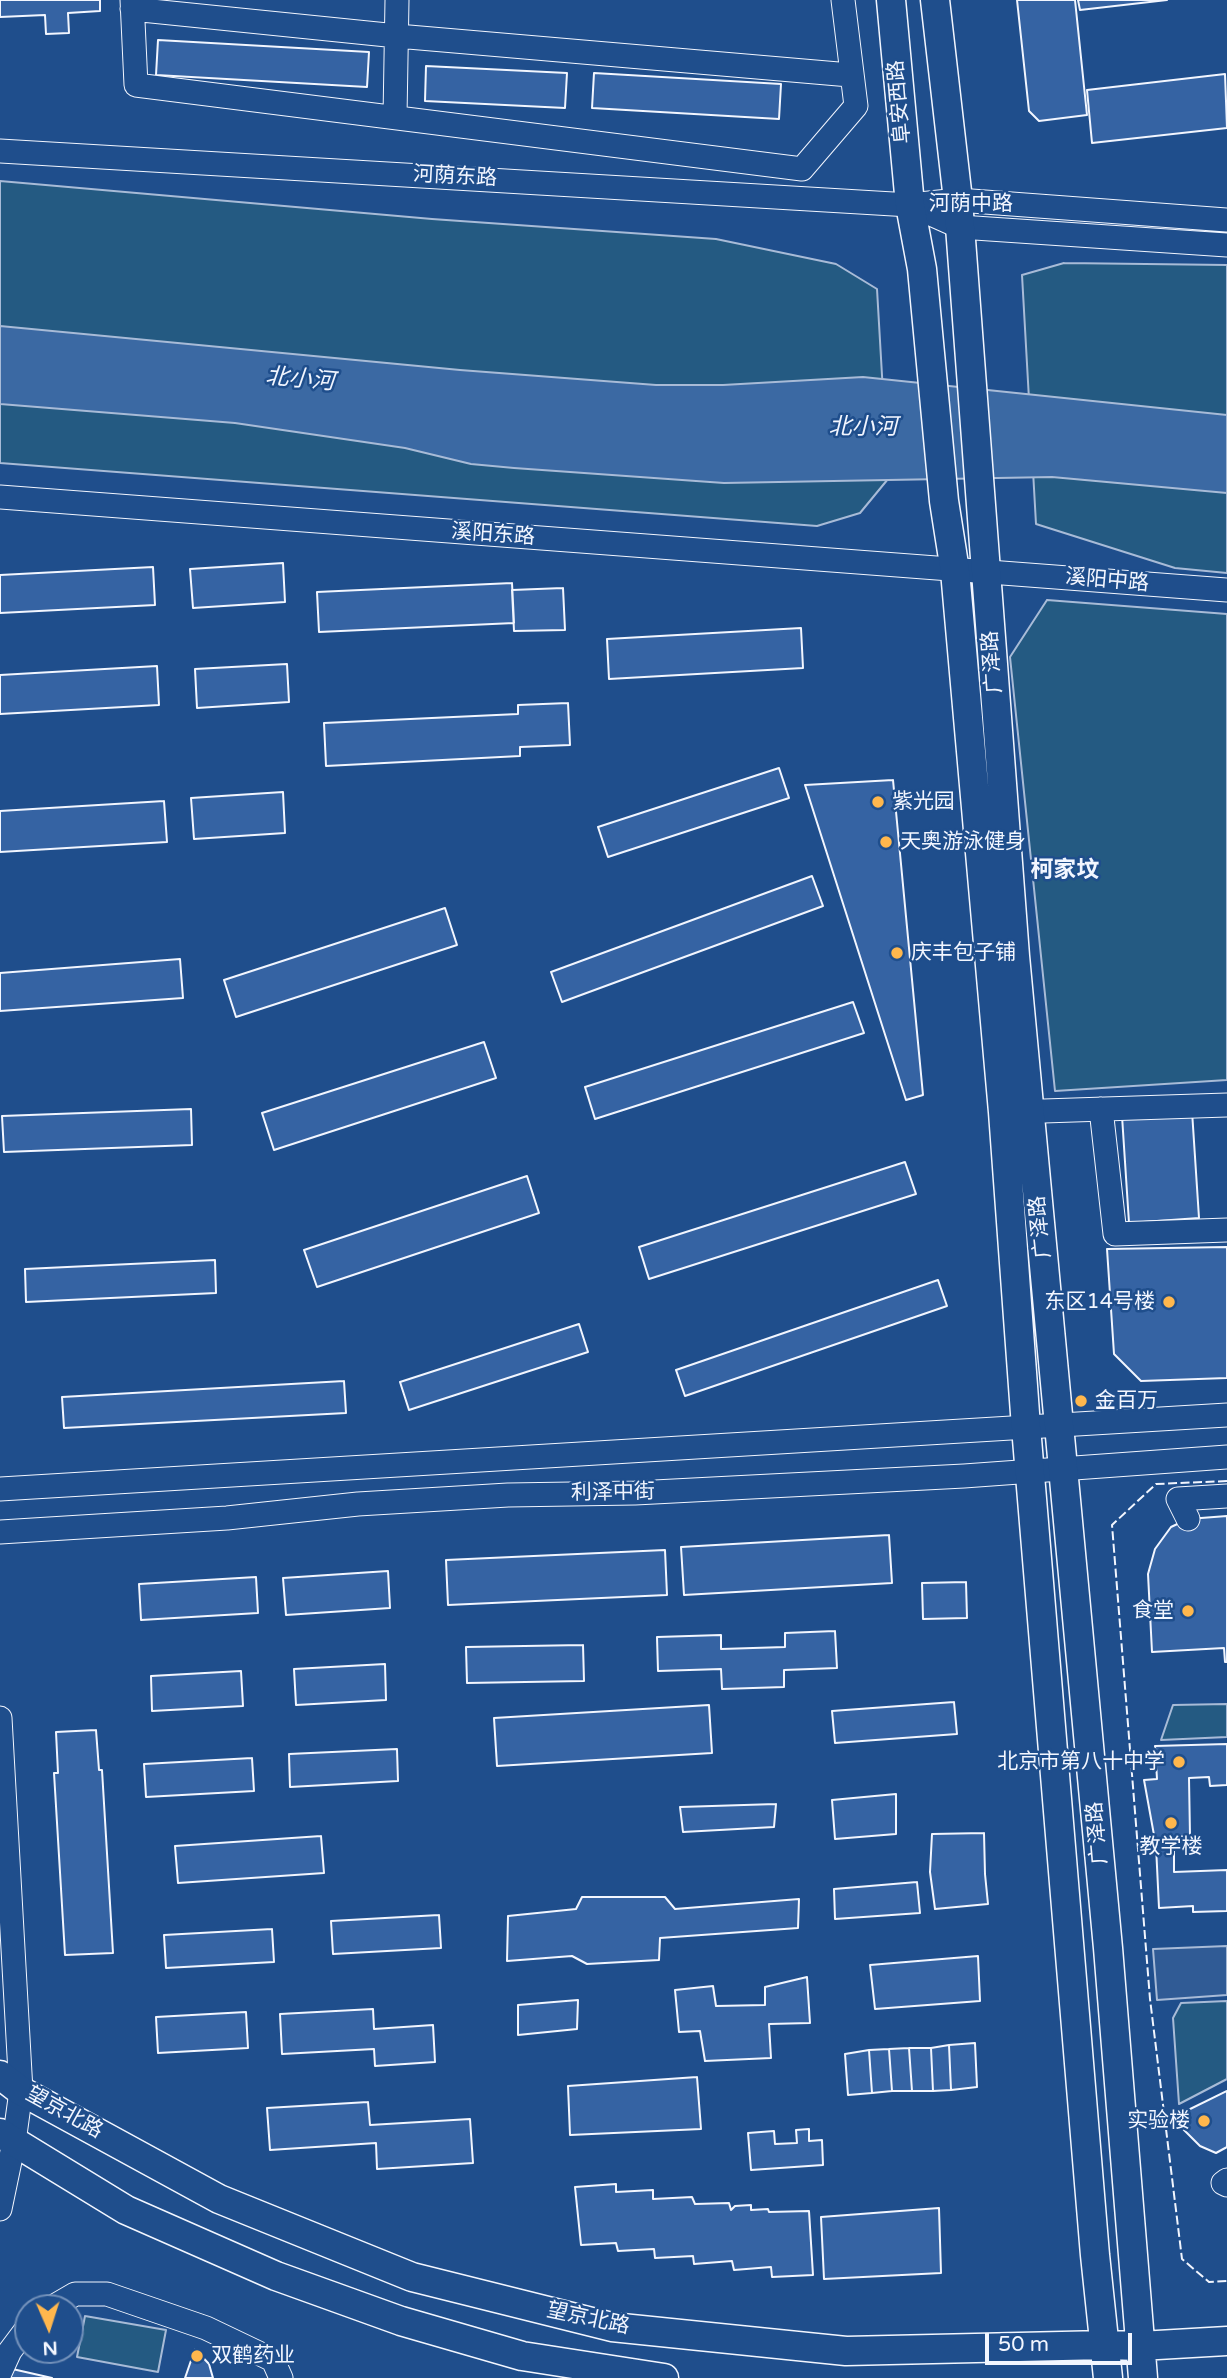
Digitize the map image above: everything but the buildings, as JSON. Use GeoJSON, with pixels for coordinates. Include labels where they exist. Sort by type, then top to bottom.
{"type":"FeatureCollection","features":[{"type":"Feature","properties":{"kind":"main road","name":"阜安西路"},"geometry":{"type":"LineString","coordinates":[[891,0],[910,205]]}},
{"type":"Feature","properties":{"kind":"main road"},"geometry":{"type":"LineString","coordinates":[[935,0],[959,213]]}},
{"type":"Feature","properties":{"kind":"main road","name":"广泽路"},"geometry":{"type":"LineString","coordinates":[[910,205],[922,269],[944,501],[955,571],[1016,1112],[1060,1425],[1108,1948],[1143,2378]]}},
{"type":"Feature","properties":{"kind":"main road","name":"广泽路"},"geometry":{"type":"LineString","coordinates":[[959,213],[986,571],[1016,1112],[1026,1427],[1108,2378]]}},
{"type":"Feature","properties":{"kind":"main road","name":"望京北路"},"geometry":{"type":"LineString","coordinates":[[11,2083],[219,2199],[412,2277],[612,2327],[846,2351],[1105,2344],[1140,2346],[1227,2341]]}},
{"type":"Feature","properties":{"kind":"main road","name":"望京北路"},"geometry":{"type":"LineString","coordinates":[[7,2137],[126,2210],[276,2276],[401,2321],[522,2356],[597,2372],[664,2378]]}},
{"type":"Feature","properties":{"kind":"street"},"geometry":{"type":"LineString","coordinates":[[395,117],[397,0]]}},
{"type":"Feature","properties":{"kind":"street"},"geometry":{"type":"LineString","coordinates":[[843,0],[850,75],[856,106],[802,169],[136,85],[132,4],[397,36],[850,75]]}},
{"type":"Feature","properties":{"kind":"street","name":"河荫东路"},"geometry":{"type":"LineString","coordinates":[[0,151],[910,205]]}},
{"type":"Feature","properties":{"kind":"street","name":"河荫中路"},"geometry":{"type":"LineString","coordinates":[[910,205],[1227,246]]}},
{"type":"Feature","properties":{"kind":"street","name":"河荫中路"},"geometry":{"type":"LineString","coordinates":[[959,213],[1227,220]]}},
{"type":"Feature","properties":{"kind":"street","name":"溪阳东路"},"geometry":{"type":"LineString","coordinates":[[0,497],[955,571],[986,571]]}},
{"type":"Feature","properties":{"kind":"street","name":"溪阳中路"},"geometry":{"type":"LineString","coordinates":[[986,571],[1227,590]]}},
{"type":"Feature","properties":{"kind":"street"},"geometry":{"type":"LineString","coordinates":[[1016,1112],[1227,1105]]}},
{"type":"Feature","properties":{"kind":"street"},"geometry":{"type":"LineString","coordinates":[[1101,1109],[1115,1234],[1227,1230]]}},
{"type":"Feature","properties":{"kind":"street","name":"利泽中街"},"geometry":{"type":"LineString","coordinates":[[0,1489],[1227,1415]]}},
{"type":"Feature","properties":{"kind":"street","name":"利泽中街"},"geometry":{"type":"LineString","coordinates":[[0,1532],[227,1518],[371,1503],[508,1495],[635,1493],[1227,1457]]}},
{"type":"Feature","properties":{"kind":"street"},"geometry":{"type":"LineString","coordinates":[[1188,1519],[1178,1499],[1227,1496]]}},
{"type":"Feature","properties":{"kind":"street"},"geometry":{"type":"LineString","coordinates":[[0,1718],[11,2083],[0,2209]]}},
{"type":"Feature","properties":{"kind":"street"},"geometry":{"type":"LineString","coordinates":[[84,2294],[107,2294],[206,2328],[273,2360],[281,2378]]}},
{"type":"Feature","properties":{"kind":"street"},"geometry":{"type":"LineString","coordinates":[[1098,2378],[1105,2344]]}},
{"type":"Feature","properties":{"kind":"street"},"geometry":{"type":"LineString","coordinates":[[0,2373],[14,2346]]}},
{"type":"Feature","properties":{"kind":"street"},"geometry":{"type":"LineString","coordinates":[[1140,2346],[1160,2378]]}},
{"type":"Feature","properties":{"kind":"shaded area"},"geometry":{"type":"Polygon","coordinates":[[[0,181],[432,219],[716,239],[836,264],[877,289],[888,479],[860,513],[817,526],[0,463],[0,181]]]}},
{"type":"Feature","properties":{"kind":"shaded area"},"geometry":{"type":"Polygon","coordinates":[[[1064,263],[1227,265],[1227,573],[1175,568],[1036,524],[1022,275],[1064,263]]]}},
{"type":"Feature","properties":{"kind":"shaded area"},"geometry":{"type":"Polygon","coordinates":[[[1047,600],[1227,614],[1227,1080],[1055,1091],[1010,657],[1047,600]]]}},
{"type":"Feature","properties":{"kind":"shaded area"},"geometry":{"type":"Polygon","coordinates":[[[1227,1704],[1227,1737],[1161,1740],[1173,1705],[1227,1704]]]}},
{"type":"Feature","properties":{"kind":"shaded area"},"geometry":{"type":"Polygon","coordinates":[[[1227,1946],[1227,1995],[1157,2000],[1153,1949],[1227,1946]]]}},
{"type":"Feature","properties":{"kind":"shaded area"},"geometry":{"type":"Polygon","coordinates":[[[1227,2001],[1227,2079],[1179,2104],[1173,2018],[1181,2003],[1227,2001]]]}},
{"type":"Feature","properties":{"kind":"shaded area"},"geometry":{"type":"Polygon","coordinates":[[[85,2316],[166,2330],[158,2372],[84,2358],[85,2316]]]}},
{"type":"Feature","properties":{"kind":"water","name":"北小河"},"geometry":{"type":"Polygon","coordinates":[[[0,326],[460,370],[656,385],[723,385],[863,377],[1227,415],[1227,493],[1052,477],[724,483],[514,468],[471,464],[405,448],[235,423],[0,404],[0,326]]]}},
{"type":"Feature","properties":{"kind":"fence"},"geometry":{"type":"LineString","coordinates":[[1227,1481],[1156,1484],[1112,1525],[1150,1999],[1182,2259],[1209,2282],[1227,2281]]}},
{"type":"Feature","properties":{"kind":"place","name":"紫光园"},"geometry":{"type":"Point","coordinates":[878,802]}},
{"type":"Feature","properties":{"kind":"place","name":"天奥游泳健身"},"geometry":{"type":"Point","coordinates":[886,842]}},
{"type":"Feature","properties":{"kind":"place","name":"庆丰包子铺"},"geometry":{"type":"Point","coordinates":[897,953]}},
{"type":"Feature","properties":{"kind":"place","name":"东区14号楼"},"geometry":{"type":"Point","coordinates":[1169,1302]}},
{"type":"Feature","properties":{"kind":"place","name":"金百万"},"geometry":{"type":"Point","coordinates":[1081,1401]}},
{"type":"Feature","properties":{"kind":"place","name":"食堂"},"geometry":{"type":"Point","coordinates":[1188,1611]}},
{"type":"Feature","properties":{"kind":"place","name":"北京市第八十中学"},"geometry":{"type":"Point","coordinates":[1179,1762]}},
{"type":"Feature","properties":{"kind":"place","name":"教学楼"},"geometry":{"type":"Point","coordinates":[1171,1823]}},
{"type":"Feature","properties":{"kind":"place","name":"实验楼"},"geometry":{"type":"Point","coordinates":[1204,2121]}},
{"type":"Feature","properties":{"kind":"place","name":"双鹤药业"},"geometry":{"type":"Point","coordinates":[197,2356]}},
{"type":"Feature","properties":{"kind":"district","name":"柯家坟"},"geometry":{"type":"Point","coordinates":[1065,871]}}]}
